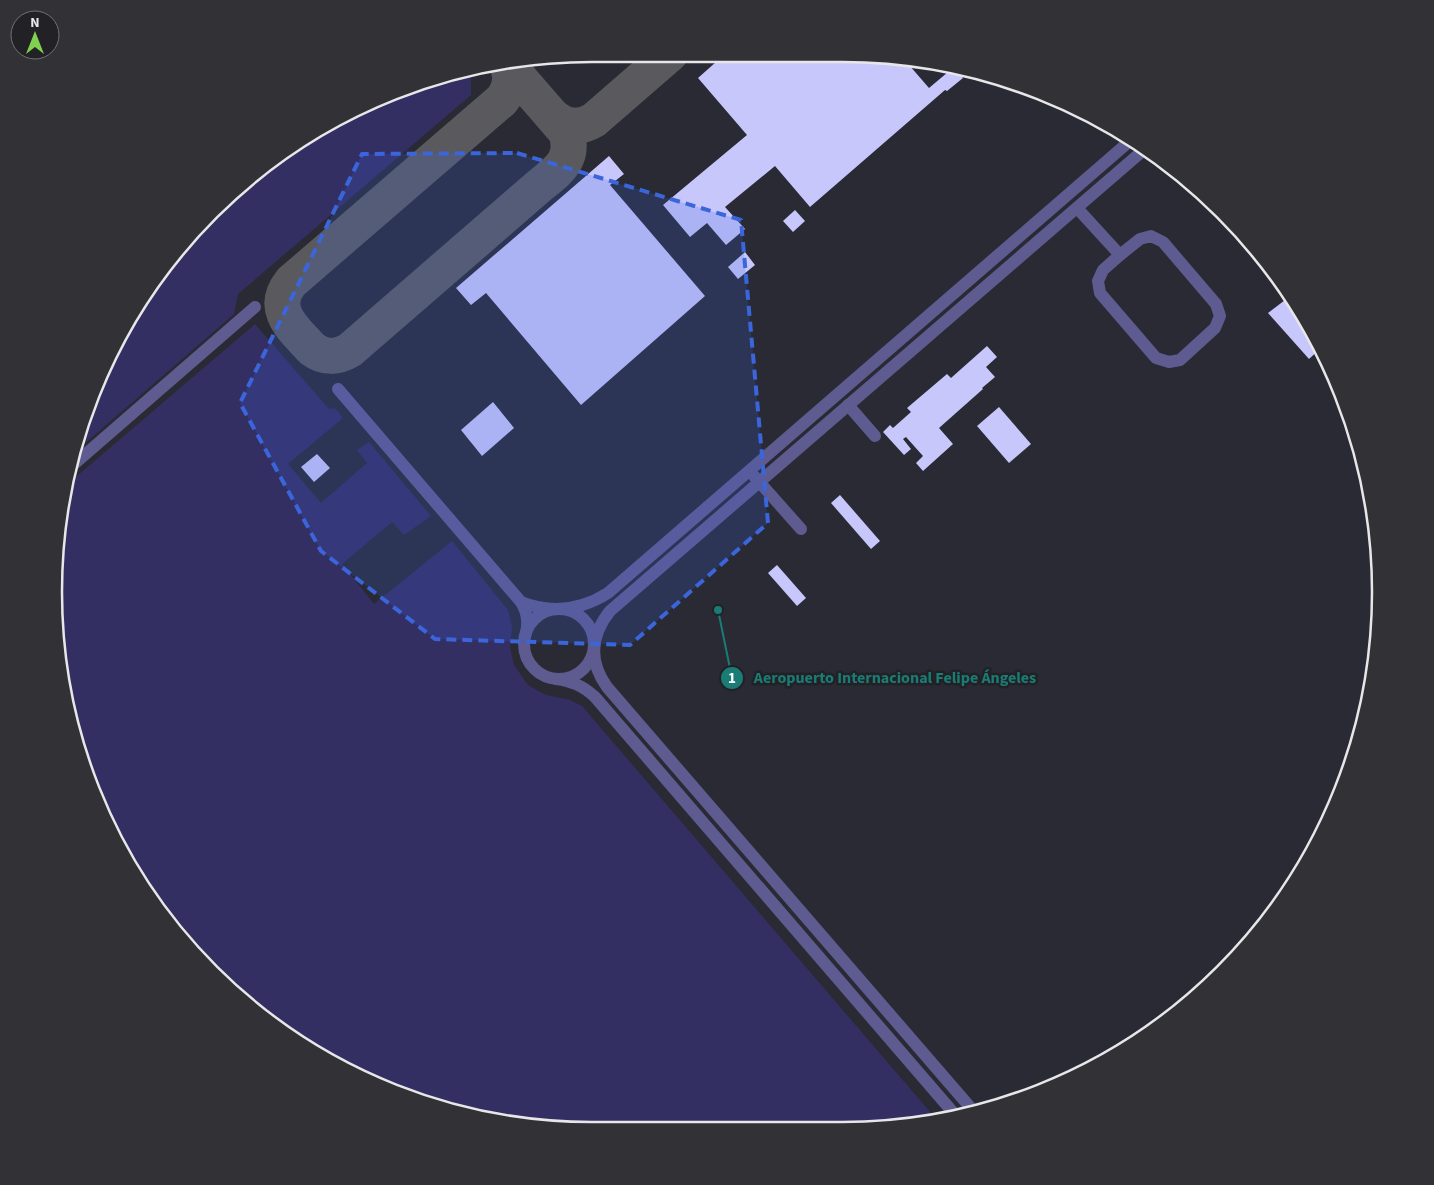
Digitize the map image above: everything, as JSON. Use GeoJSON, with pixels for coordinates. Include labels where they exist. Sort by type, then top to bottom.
{"type":"FeatureCollection","features":[{"type":"Feature","properties":{"kind":"street"},"geometry":{"type":"LineString","coordinates":[[525,637],[528,628],[541,615],[549,611],[568,609],[589,603],[608,592],[1126,146]]}},
{"type":"Feature","properties":{"kind":"street"},"geometry":{"type":"LineString","coordinates":[[556,679],[566,679],[575,676],[589,663],[593,654],[596,636],[610,612],[1139,154]]}},
{"type":"Feature","properties":{"kind":"street"},"geometry":{"type":"LineString","coordinates":[[1076,208],[1120,254]]}},
{"type":"Feature","properties":{"kind":"street"},"geometry":{"type":"LineString","coordinates":[[1151,236],[1163,242],[1216,304],[1220,316],[1214,328],[1180,360],[1169,362],[1156,358],[1100,292],[1098,281],[1103,270],[1120,254],[1140,239],[1151,236]]}},
{"type":"Feature","properties":{"kind":"street"},"geometry":{"type":"LineString","coordinates":[[80,459],[256,307]]}},
{"type":"Feature","properties":{"kind":"street"},"geometry":{"type":"LineString","coordinates":[[338,388],[521,602],[528,616],[524,646],[529,662],[534,668],[540,674],[573,682],[594,697],[951,1111]]}},
{"type":"Feature","properties":{"kind":"street"},"geometry":{"type":"LineString","coordinates":[[848,405],[875,436]]}},
{"type":"Feature","properties":{"kind":"street"},"geometry":{"type":"LineString","coordinates":[[749,470],[801,529]]}},
{"type":"Feature","properties":{"kind":"street"},"geometry":{"type":"LineString","coordinates":[[521,602],[539,608],[567,610],[584,620],[590,627],[593,636],[595,663],[607,688],[970,1106]]}},
{"type":"Feature","properties":{"kind":"street"},"geometry":{"type":"LineString","coordinates":[[942,1100],[948,1103],[954,1101],[957,1095],[955,1089]]}},
{"type":"Feature","properties":{"kind":"street"},"geometry":{"type":"LineString","coordinates":[[954,1110],[956,1104],[962,1102],[968,1106]]}},
{"type":"Feature","properties":{"kind":"highlighted area"},"geometry":{"type":"Polygon","coordinates":[[[517,153],[741,220],[768,523],[630,645],[435,639],[321,551],[240,403],[362,154],[517,153]]]}},
{"type":"Feature","properties":{"kind":"shaded area"},"geometry":{"type":"Polygon","coordinates":[[[592,62],[842,62],[876,64],[911,67],[945,73],[1012,91],[1044,103],[1076,117],[1107,134],[1164,172],[1191,194],[1240,243],[1262,270],[1282,298],[1317,358],[1343,422],[1353,455],[1367,523],[1370,558],[1372,592],[1367,662],[1353,730],[1343,763],[1317,827],[1300,858],[1262,915],[1240,942],[1191,991],[1164,1013],[1136,1033],[1076,1068],[1012,1094],[979,1104],[911,1118],[876,1121],[558,1121],[523,1118],[455,1104],[422,1094],[358,1068],[298,1033],[243,991],[194,942],[172,915],[152,887],[117,827],[91,763],[73,696],[67,662],[62,592],[67,523],[81,455],[103,390],[117,358],[134,327],[172,270],[218,218],[270,172],[327,134],[358,117],[390,103],[455,81],[523,67],[592,62]]]}},
{"type":"Feature","properties":{"kind":"shaded area"},"geometry":{"type":"Polygon","coordinates":[[[470,77],[471,95],[238,294],[234,314],[84,444],[103,390],[117,358],[152,298],[194,243],[243,194],[298,152],[358,117],[422,91],[470,77]]]}},
{"type":"Feature","properties":{"kind":"shaded area"},"geometry":{"type":"Polygon","coordinates":[[[255,324],[329,409],[335,408],[343,418],[288,464],[321,503],[367,463],[357,450],[369,442],[431,516],[404,535],[392,522],[342,564],[374,604],[452,541],[508,610],[512,626],[510,647],[514,665],[528,685],[546,695],[570,700],[582,706],[932,1114],[911,1118],[842,1122],[592,1122],[523,1118],[455,1104],[390,1082],[358,1068],[327,1051],[270,1013],[218,967],[172,915],[152,887],[117,827],[91,763],[81,730],[67,662],[62,592],[67,523],[76,477],[255,324]]]}},
{"type":"Feature","properties":{"kind":"building"},"geometry":{"type":"Polygon","coordinates":[[[716,62],[842,62],[911,67],[929,88],[946,73],[963,78],[947,91],[945,90],[810,207],[775,166],[725,207],[745,229],[726,245],[707,223],[690,237],[663,205],[747,135],[698,78],[716,62]]]}},
{"type":"Feature","properties":{"kind":"building"},"geometry":{"type":"Polygon","coordinates":[[[609,156],[624,174],[610,185],[705,296],[581,405],[486,293],[471,305],[456,288],[609,156]]]}},
{"type":"Feature","properties":{"kind":"building"},"geometry":{"type":"Polygon","coordinates":[[[795,210],[805,221],[793,232],[783,221],[795,210]]]}},
{"type":"Feature","properties":{"kind":"building"},"geometry":{"type":"Polygon","coordinates":[[[745,252],[755,265],[738,279],[728,267],[745,252]]]}},
{"type":"Feature","properties":{"kind":"building"},"geometry":{"type":"Polygon","coordinates":[[[1284,301],[1315,354],[1309,359],[1268,313],[1284,301]]]}},
{"type":"Feature","properties":{"kind":"building"},"geometry":{"type":"Polygon","coordinates":[[[987,346],[997,357],[986,367],[995,377],[939,428],[953,444],[923,471],[916,463],[923,456],[906,437],[903,439],[911,449],[904,455],[883,432],[890,425],[893,428],[911,412],[907,408],[947,374],[951,378],[987,346]]]}},
{"type":"Feature","properties":{"kind":"building"},"geometry":{"type":"Polygon","coordinates":[[[493,402],[514,428],[482,456],[461,430],[493,402]]]}},
{"type":"Feature","properties":{"kind":"building"},"geometry":{"type":"Polygon","coordinates":[[[999,407],[1031,444],[1009,463],[977,426],[999,407]]]}},
{"type":"Feature","properties":{"kind":"building"},"geometry":{"type":"Polygon","coordinates":[[[317,454],[330,468],[314,482],[301,467],[317,454]]]}},
{"type":"Feature","properties":{"kind":"building"},"geometry":{"type":"Polygon","coordinates":[[[840,495],[880,541],[871,549],[831,503],[840,495]]]}},
{"type":"Feature","properties":{"kind":"building"},"geometry":{"type":"Polygon","coordinates":[[[777,565],[806,598],[797,606],[768,573],[777,565]]]}},
{"type":"Feature","properties":{"kind":"taxiway"},"geometry":{"type":"LineString","coordinates":[[555,118],[564,124],[574,126],[594,120],[661,62]]}},
{"type":"Feature","properties":{"kind":"taxiway"},"geometry":{"type":"LineString","coordinates":[[509,69],[510,83],[502,100],[291,282],[282,301],[283,310],[286,318],[312,349],[321,354],[331,356],[350,350],[552,176],[563,164],[569,150],[566,132],[511,69]]}},
{"type":"Feature","properties":{"kind":"place","name":"Aeropuerto Internacional Felipe Ángeles"},"geometry":{"type":"Point","coordinates":[718,610]}}]}
